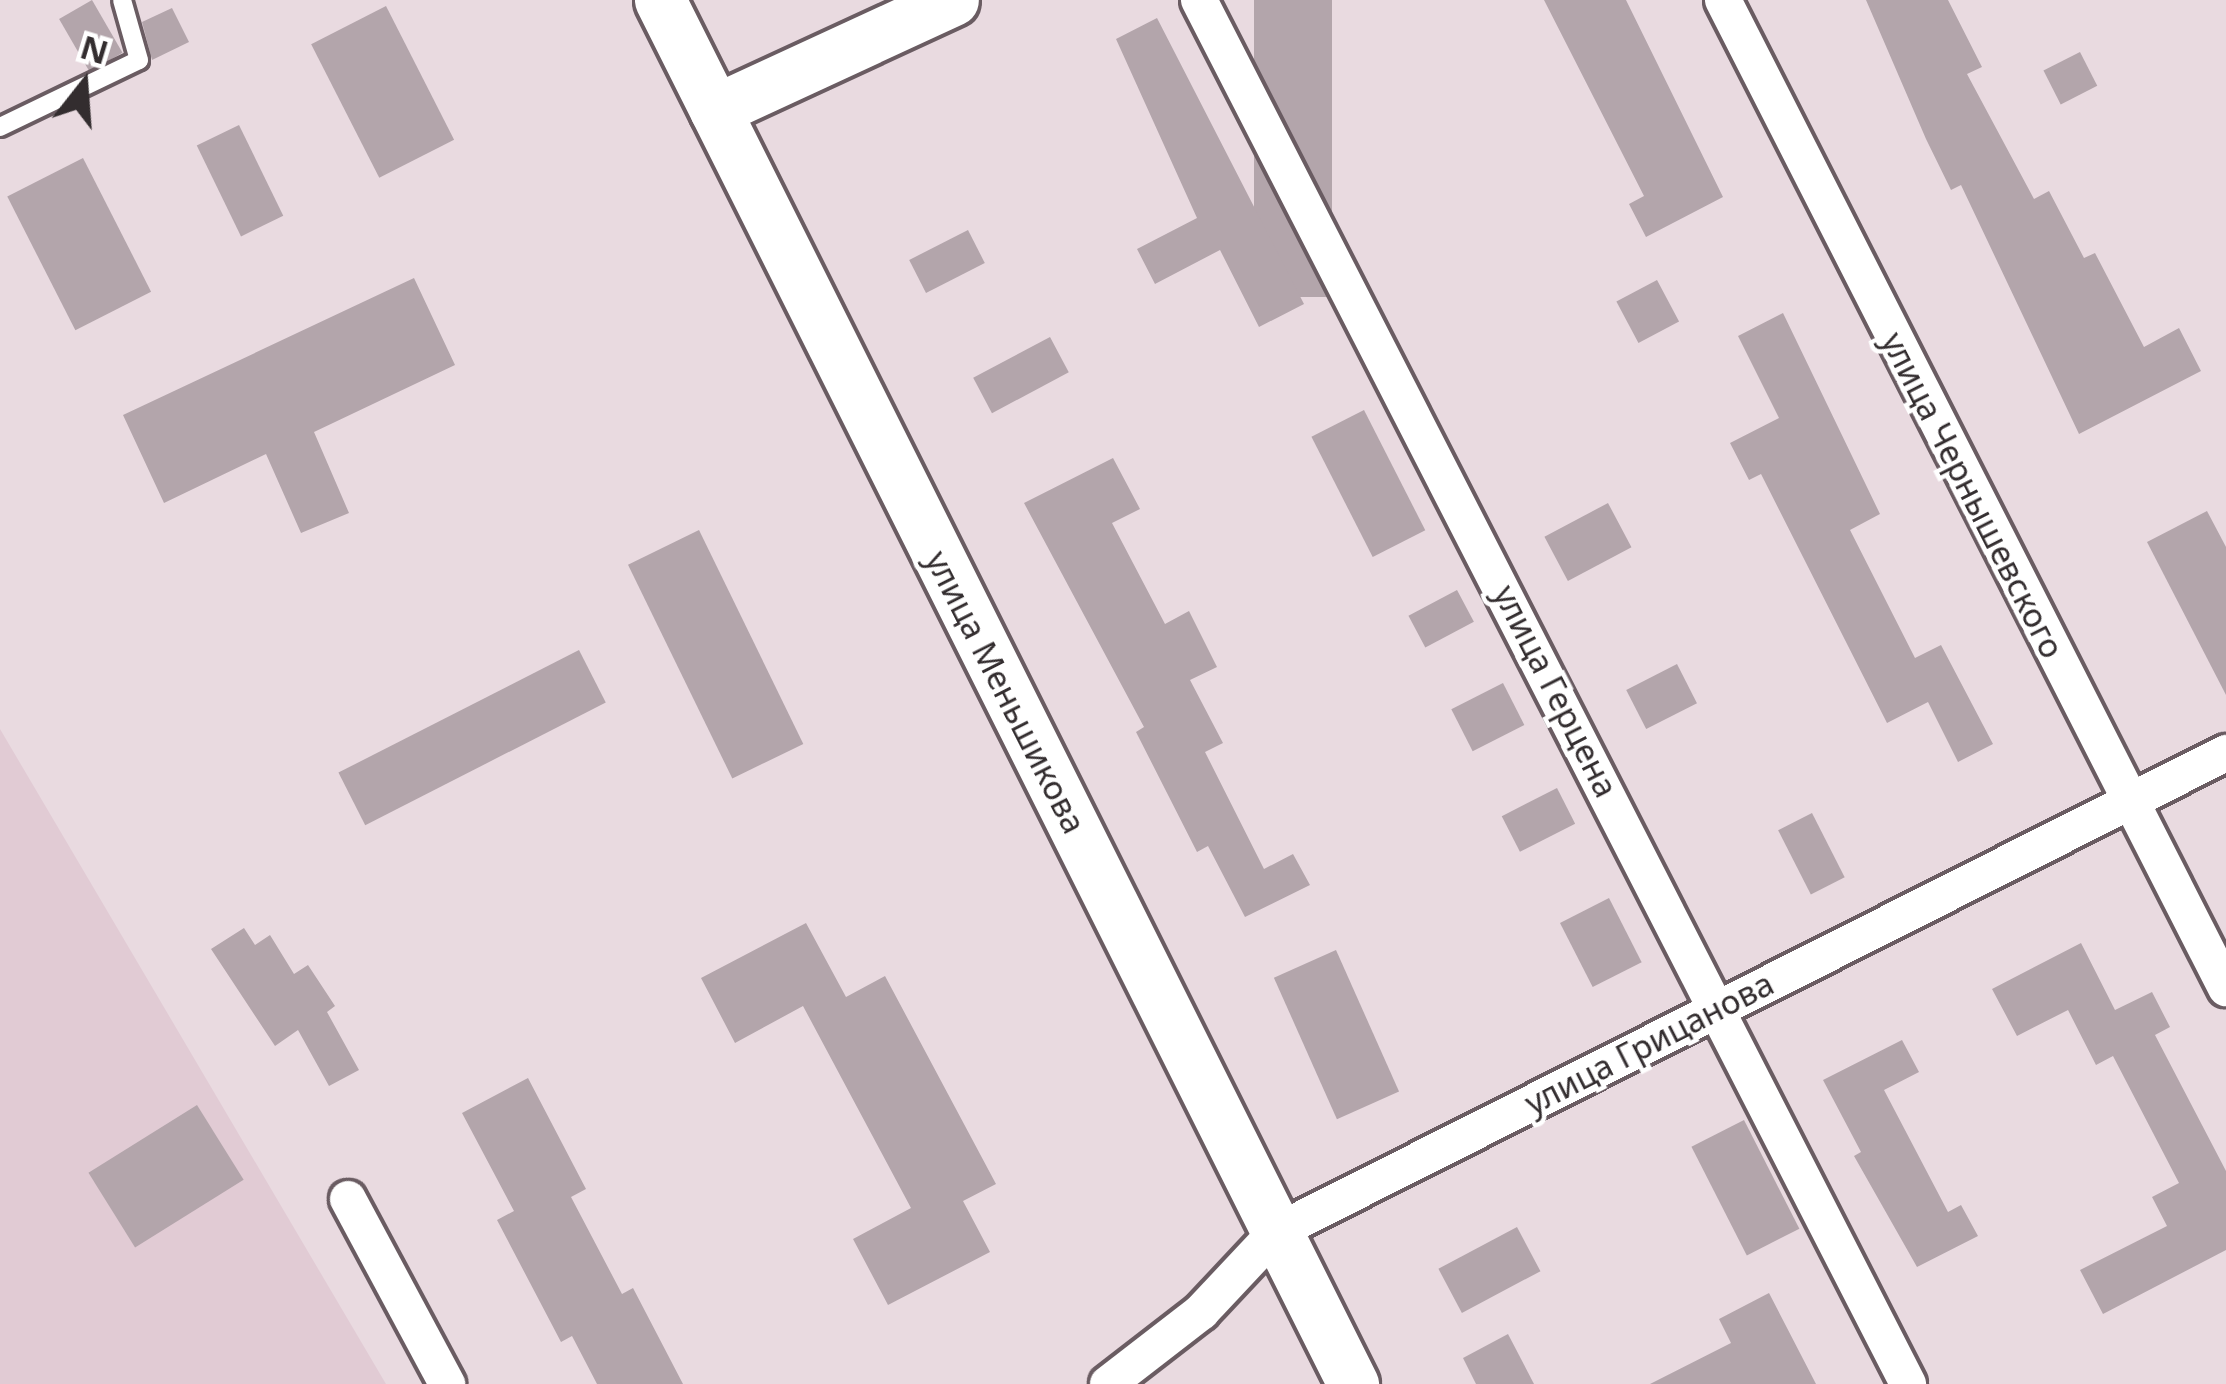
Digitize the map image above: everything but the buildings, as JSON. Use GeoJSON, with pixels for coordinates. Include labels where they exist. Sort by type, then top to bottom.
{"type":"FeatureCollection","features":[{"type":"Feature","properties":{"kind":"main road","name":"улица Меньшикова"},"geometry":{"type":"LineString","coordinates":[[660,0],[1353,1384]]}},
{"type":"Feature","properties":{"kind":"main road"},"geometry":{"type":"LineString","coordinates":[[716,110],[953,0]]}},
{"type":"Feature","properties":{"kind":"street","name":"улица Герцена"},"geometry":{"type":"LineString","coordinates":[[1199,0],[1720,1007],[1908,1384]]}},
{"type":"Feature","properties":{"kind":"street","name":"улица Чернышевского"},"geometry":{"type":"LineString","coordinates":[[1723,0],[2226,988]]}},
{"type":"Feature","properties":{"kind":"street","name":"улица Грицанова"},"geometry":{"type":"LineString","coordinates":[[1108,1384],[1201,1312],[1276,1232],[2226,753]]}},
{"type":"Feature","properties":{"kind":"street"},"geometry":{"type":"LineString","coordinates":[[348,1198],[447,1384]]}},
{"type":"Feature","properties":{"kind":"lane"},"geometry":{"type":"LineString","coordinates":[[0,127],[139,60],[122,0]]}},
{"type":"Feature","properties":{"kind":"shaded area"},"geometry":{"type":"Polygon","coordinates":[[[0,729],[386,1384],[0,1384],[0,729]]]}}]}
